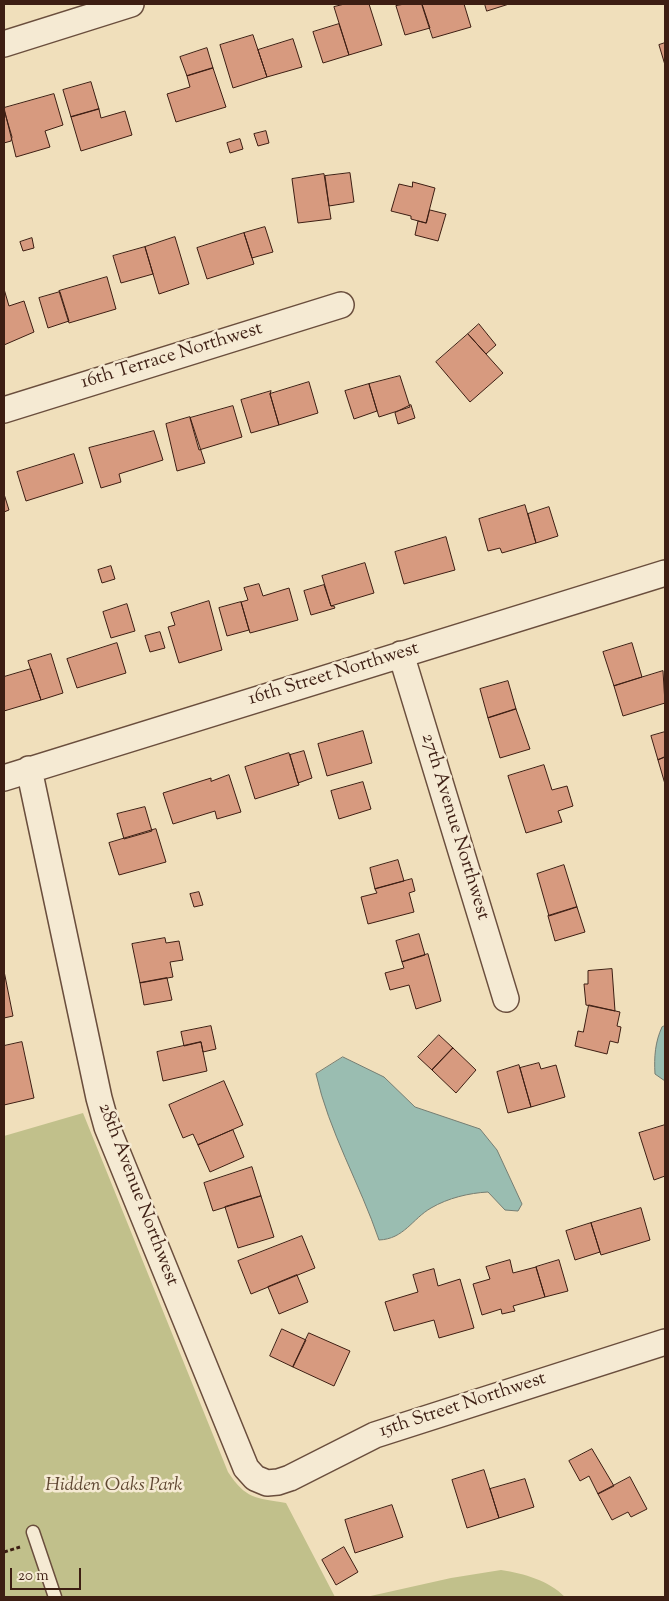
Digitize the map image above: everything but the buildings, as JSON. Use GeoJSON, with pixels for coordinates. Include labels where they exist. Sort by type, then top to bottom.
{"type":"FeatureCollection","features":[{"type":"Feature","properties":{"kind":"street"},"geometry":{"type":"LineString","coordinates":[[4,44],[131,4]]}},
{"type":"Feature","properties":{"kind":"street","name":"16th Terrace Northwest"},"geometry":{"type":"LineString","coordinates":[[4,410],[341,304]]}},
{"type":"Feature","properties":{"kind":"street","name":"16th Street Northwest"},"geometry":{"type":"LineString","coordinates":[[4,778],[665,573]]}},
{"type":"Feature","properties":{"kind":"street","name":"27th Avenue Northwest"},"geometry":{"type":"LineString","coordinates":[[401,654],[506,999]]}},
{"type":"Feature","properties":{"kind":"street","name":"28th Avenue Northwest"},"geometry":{"type":"LineString","coordinates":[[29,769],[99,1098],[107,1127],[246,1468],[255,1478],[267,1483]]}},
{"type":"Feature","properties":{"kind":"street","name":"15th Street Northwest"},"geometry":{"type":"LineString","coordinates":[[267,1483],[290,1478],[375,1435],[665,1342]]}},
{"type":"Feature","properties":{"kind":"lane"},"geometry":{"type":"LineString","coordinates":[[33,1532],[55,1597]]}},
{"type":"Feature","properties":{"kind":"green space","name":"Hidden Oaks Park"},"geometry":{"type":"Polygon","coordinates":[[[83,1113],[228,1472],[240,1488],[252,1496],[286,1503],[335,1597],[4,1597],[4,1136],[83,1113]]]}},
{"type":"Feature","properties":{"kind":"green space"},"geometry":{"type":"Polygon","coordinates":[[[501,1570],[544,1582],[565,1597],[366,1597],[451,1578],[501,1570]]]}},
{"type":"Feature","properties":{"kind":"water"},"geometry":{"type":"Polygon","coordinates":[[[665,1026],[665,1081],[655,1074],[655,1062],[658,1038],[662,1027],[665,1026]]]}},
{"type":"Feature","properties":{"kind":"water"},"geometry":{"type":"Polygon","coordinates":[[[343,1057],[384,1077],[415,1107],[480,1129],[497,1150],[522,1204],[518,1211],[505,1210],[488,1192],[466,1195],[438,1204],[424,1212],[395,1236],[379,1240],[329,1117],[316,1074],[343,1057]]]}}]}
